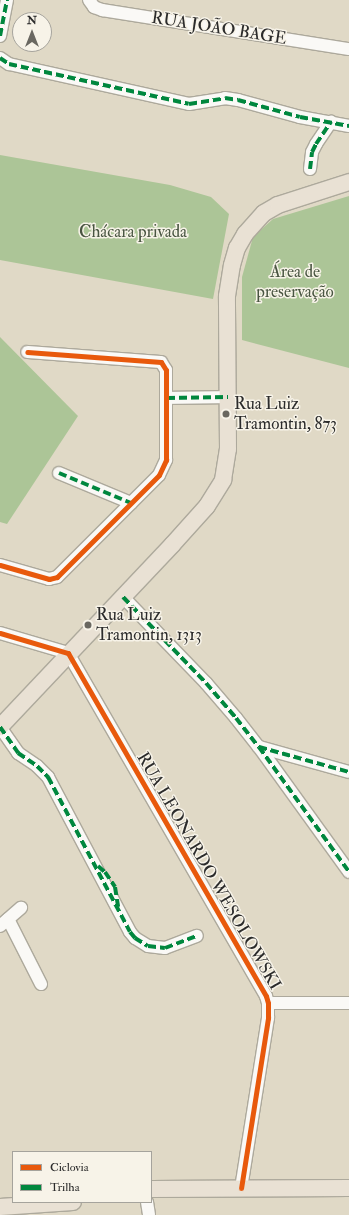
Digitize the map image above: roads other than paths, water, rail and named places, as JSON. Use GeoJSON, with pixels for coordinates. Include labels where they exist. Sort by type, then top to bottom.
{"type":"FeatureCollection","features":[{"type":"Feature","properties":{"kind":"main road"},"geometry":{"type":"LineString","coordinates":[[0,727],[203,510],[223,480],[228,460],[226,313],[228,280],[237,248],[245,234],[264,213],[278,205],[349,182]]}},
{"type":"Feature","properties":{"kind":"main road"},"geometry":{"type":"LineString","coordinates":[[152,1189],[349,1188]]}},
{"type":"Feature","properties":{"kind":"main road"},"geometry":{"type":"LineString","coordinates":[[0,1207],[58,1203]]}},
{"type":"Feature","properties":{"kind":"street"},"geometry":{"type":"LineString","coordinates":[[0,36],[7,0]]}},
{"type":"Feature","properties":{"kind":"street","name":"RUA JOÃO BAGE"},"geometry":{"type":"LineString","coordinates":[[90,2],[97,9],[102,10],[349,49]]}},
{"type":"Feature","properties":{"kind":"street"},"geometry":{"type":"LineString","coordinates":[[0,58],[9,64],[189,104],[225,98],[238,100],[300,117],[349,126]]}},
{"type":"Feature","properties":{"kind":"street"},"geometry":{"type":"LineString","coordinates":[[310,168],[312,152],[331,122]]}},
{"type":"Feature","properties":{"kind":"street"},"geometry":{"type":"LineString","coordinates":[[0,565],[53,579],[58,577],[159,475],[166,460],[167,398],[166,370],[164,365],[157,361],[27,352]]}},
{"type":"Feature","properties":{"kind":"street"},"geometry":{"type":"LineString","coordinates":[[167,398],[228,397]]}},
{"type":"Feature","properties":{"kind":"street"},"geometry":{"type":"LineString","coordinates":[[59,473],[131,503]]}},
{"type":"Feature","properties":{"kind":"street"},"geometry":{"type":"LineString","coordinates":[[123,597],[206,683],[259,747],[345,863],[349,872]]}},
{"type":"Feature","properties":{"kind":"street"},"geometry":{"type":"LineString","coordinates":[[0,633],[68,653]]}},
{"type":"Feature","properties":{"kind":"street","name":"RUA LEONARDO WESOLOWSKI"},"geometry":{"type":"LineString","coordinates":[[68,653],[263,990],[268,1003],[268,1018],[241,1188]]}},
{"type":"Feature","properties":{"kind":"street"},"geometry":{"type":"LineString","coordinates":[[0,727],[18,753],[37,766],[48,777],[133,935],[148,946],[165,948],[196,936]]}},
{"type":"Feature","properties":{"kind":"street"},"geometry":{"type":"LineString","coordinates":[[259,747],[349,772]]}},
{"type":"Feature","properties":{"kind":"street"},"geometry":{"type":"LineString","coordinates":[[21,908],[4,923],[41,984]]}},
{"type":"Feature","properties":{"kind":"street"},"geometry":{"type":"LineString","coordinates":[[268,1003],[349,1003]]}},
{"type":"Feature","properties":{"kind":"street"},"geometry":{"type":"LineString","coordinates":[[147,1203],[149,1215]]}},
{"type":"Feature","properties":{"kind":"place","name":"Rua Luiz Tramontin, 873"},"geometry":{"type":"Point","coordinates":[226,414]}},
{"type":"Feature","properties":{"kind":"place","name":"Rua Luiz Tramontin, 1313"},"geometry":{"type":"Point","coordinates":[88,625]}},
{"type":"Feature","properties":{"kind":"park label","name":"Chácara privada"},"geometry":{"type":"Point","coordinates":[133,232]}},
{"type":"Feature","properties":{"kind":"park label","name":"Área de preservação"},"geometry":{"type":"Point","coordinates":[295,282]}}]}
